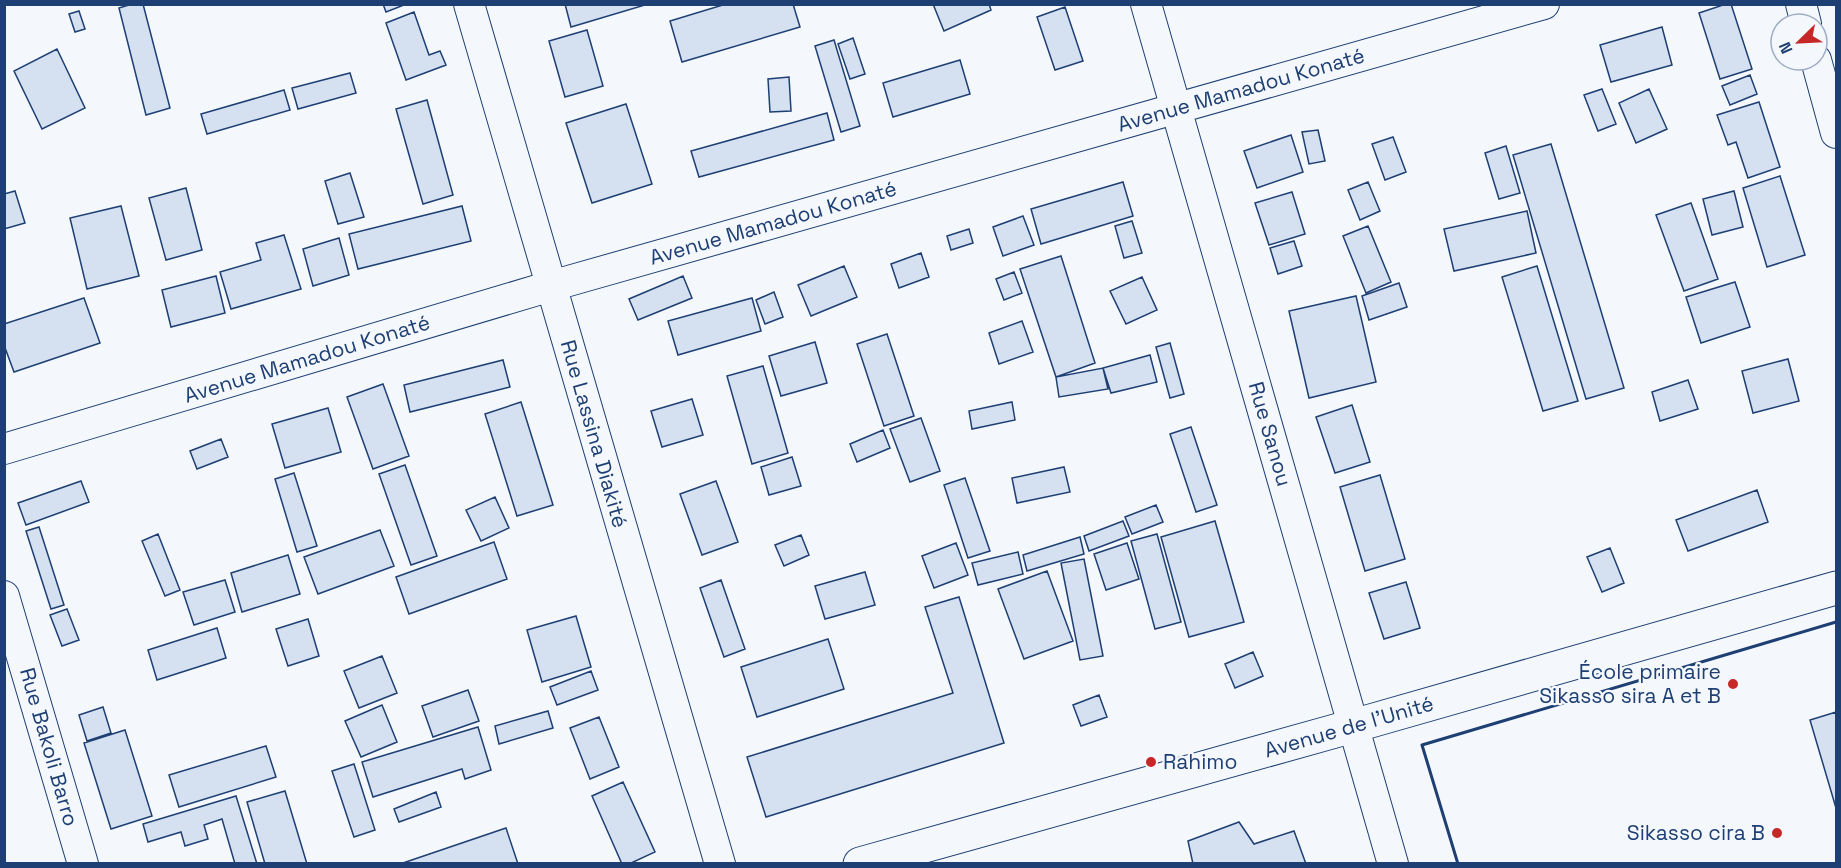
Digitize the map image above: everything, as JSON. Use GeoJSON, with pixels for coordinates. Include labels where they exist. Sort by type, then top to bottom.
{"type":"FeatureCollection","features":[{"type":"Feature","properties":{"kind":"street","name":"Rue Lassina Diakité"},"geometry":{"type":"LineString","coordinates":[[469,4],[720,864]]}},
{"type":"Feature","properties":{"kind":"street","name":"Rue Sanou"},"geometry":{"type":"LineString","coordinates":[[1146,4],[1393,864]]}},
{"type":"Feature","properties":{"kind":"street","name":"Avenue Mamadou Konaté"},"geometry":{"type":"LineString","coordinates":[[4,449],[551,286],[1544,4]]}},
{"type":"Feature","properties":{"kind":"street"},"geometry":{"type":"LineString","coordinates":[[1819,72],[1836,133]]}},
{"type":"Feature","properties":{"kind":"street","name":"Avenue de l'Unité"},"geometry":{"type":"LineString","coordinates":[[860,864],[1836,588]]}},
{"type":"Feature","properties":{"kind":"street","name":"Rue Bakoli Barro"},"geometry":{"type":"LineString","coordinates":[[4,596],[83,864]]}},
{"type":"Feature","properties":{"kind":"building"},"geometry":{"type":"Polygon","coordinates":[[[132,4],[143,4],[170,108],[146,115],[119,8],[132,4]]]}},
{"type":"Feature","properties":{"kind":"building"},"geometry":{"type":"Polygon","coordinates":[[[383,4],[403,4],[404,5],[386,12],[383,4]]]}},
{"type":"Feature","properties":{"kind":"building"},"geometry":{"type":"Polygon","coordinates":[[[565,4],[645,4],[645,5],[571,27],[565,4]]]}},
{"type":"Feature","properties":{"kind":"building"},"geometry":{"type":"Polygon","coordinates":[[[726,4],[793,4],[800,27],[682,62],[670,21],[726,4]]]}},
{"type":"Feature","properties":{"kind":"building"},"geometry":{"type":"Polygon","coordinates":[[[933,4],[989,4],[991,10],[944,31],[933,4]]]}},
{"type":"Feature","properties":{"kind":"building"},"geometry":{"type":"Polygon","coordinates":[[[1731,4],[1752,69],[1720,79],[1699,13],[1731,4]]]}},
{"type":"Feature","properties":{"kind":"building"},"geometry":{"type":"Polygon","coordinates":[[[1065,7],[1083,61],[1055,70],[1037,17],[1065,7]]]}},
{"type":"Feature","properties":{"kind":"building"},"geometry":{"type":"Polygon","coordinates":[[[79,11],[85,29],[75,32],[69,14],[79,11]]]}},
{"type":"Feature","properties":{"kind":"building"},"geometry":{"type":"Polygon","coordinates":[[[414,12],[429,55],[440,51],[446,65],[406,80],[386,23],[414,12]]]}},
{"type":"Feature","properties":{"kind":"building"},"geometry":{"type":"Polygon","coordinates":[[[1662,27],[1672,65],[1611,82],[1600,45],[1662,27]]]}},
{"type":"Feature","properties":{"kind":"building"},"geometry":{"type":"Polygon","coordinates":[[[587,30],[603,86],[565,97],[549,41],[587,30]]]}},
{"type":"Feature","properties":{"kind":"building"},"geometry":{"type":"Polygon","coordinates":[[[853,38],[865,74],[850,79],[838,44],[853,38]]]}},
{"type":"Feature","properties":{"kind":"building"},"geometry":{"type":"Polygon","coordinates":[[[834,40],[860,126],[841,132],[815,46],[834,40]]]}},
{"type":"Feature","properties":{"kind":"building"},"geometry":{"type":"Polygon","coordinates":[[[57,49],[85,108],[42,129],[14,71],[57,49]]]}},
{"type":"Feature","properties":{"kind":"building"},"geometry":{"type":"Polygon","coordinates":[[[960,60],[970,94],[893,117],[883,83],[960,60]]]}},
{"type":"Feature","properties":{"kind":"building"},"geometry":{"type":"Polygon","coordinates":[[[350,73],[356,93],[298,109],[292,88],[350,73]]]}},
{"type":"Feature","properties":{"kind":"building"},"geometry":{"type":"Polygon","coordinates":[[[1750,75],[1757,94],[1730,105],[1722,86],[1750,75]]]}},
{"type":"Feature","properties":{"kind":"building"},"geometry":{"type":"Polygon","coordinates":[[[789,77],[791,111],[770,112],[768,79],[789,77]]]}},
{"type":"Feature","properties":{"kind":"building"},"geometry":{"type":"Polygon","coordinates":[[[1602,89],[1616,124],[1598,131],[1584,95],[1602,89]]]}},
{"type":"Feature","properties":{"kind":"building"},"geometry":{"type":"Polygon","coordinates":[[[1649,89],[1667,129],[1636,143],[1619,103],[1649,89]]]}},
{"type":"Feature","properties":{"kind":"building"},"geometry":{"type":"Polygon","coordinates":[[[284,90],[290,110],[207,134],[201,114],[284,90]]]}},
{"type":"Feature","properties":{"kind":"building"},"geometry":{"type":"Polygon","coordinates":[[[427,100],[453,195],[423,204],[396,109],[427,100]]]}},
{"type":"Feature","properties":{"kind":"building"},"geometry":{"type":"Polygon","coordinates":[[[1759,102],[1780,167],[1748,178],[1736,142],[1728,145],[1717,115],[1759,102]]]}},
{"type":"Feature","properties":{"kind":"building"},"geometry":{"type":"Polygon","coordinates":[[[626,104],[652,184],[592,203],[566,123],[626,104]]]}},
{"type":"Feature","properties":{"kind":"building"},"geometry":{"type":"Polygon","coordinates":[[[827,113],[834,140],[699,177],[691,151],[827,113]]]}},
{"type":"Feature","properties":{"kind":"building"},"geometry":{"type":"Polygon","coordinates":[[[1318,130],[1325,161],[1309,164],[1302,132],[1318,130]]]}},
{"type":"Feature","properties":{"kind":"building"},"geometry":{"type":"Polygon","coordinates":[[[1291,135],[1303,172],[1257,188],[1244,151],[1291,135]]]}},
{"type":"Feature","properties":{"kind":"building"},"geometry":{"type":"Polygon","coordinates":[[[1393,137],[1406,172],[1385,180],[1372,144],[1393,137]]]}},
{"type":"Feature","properties":{"kind":"building"},"geometry":{"type":"Polygon","coordinates":[[[1551,144],[1624,388],[1586,399],[1513,155],[1551,144]]]}},
{"type":"Feature","properties":{"kind":"building"},"geometry":{"type":"Polygon","coordinates":[[[1506,146],[1520,193],[1499,199],[1485,153],[1506,146]]]}},
{"type":"Feature","properties":{"kind":"building"},"geometry":{"type":"Polygon","coordinates":[[[350,173],[364,217],[338,224],[325,181],[350,173]]]}},
{"type":"Feature","properties":{"kind":"building"},"geometry":{"type":"Polygon","coordinates":[[[1780,176],[1805,255],[1767,267],[1743,188],[1780,176]]]}},
{"type":"Feature","properties":{"kind":"building"},"geometry":{"type":"Polygon","coordinates":[[[1123,182],[1133,216],[1041,244],[1031,209],[1123,182]]]}},
{"type":"Feature","properties":{"kind":"building"},"geometry":{"type":"Polygon","coordinates":[[[1368,182],[1380,211],[1360,220],[1348,190],[1368,182]]]}},
{"type":"Feature","properties":{"kind":"building"},"geometry":{"type":"Polygon","coordinates":[[[186,188],[202,250],[166,260],[149,198],[186,188]]]}},
{"type":"Feature","properties":{"kind":"building"},"geometry":{"type":"Polygon","coordinates":[[[15,191],[25,223],[4,229],[4,194],[15,191]]]}},
{"type":"Feature","properties":{"kind":"building"},"geometry":{"type":"Polygon","coordinates":[[[1734,191],[1743,227],[1712,235],[1703,199],[1734,191]]]}},
{"type":"Feature","properties":{"kind":"building"},"geometry":{"type":"Polygon","coordinates":[[[1292,192],[1305,234],[1269,245],[1255,203],[1292,192]]]}},
{"type":"Feature","properties":{"kind":"building"},"geometry":{"type":"Polygon","coordinates":[[[1691,203],[1718,279],[1684,291],[1656,215],[1691,203]]]}},
{"type":"Feature","properties":{"kind":"building"},"geometry":{"type":"Polygon","coordinates":[[[121,206],[139,276],[87,289],[70,218],[121,206]]]}},
{"type":"Feature","properties":{"kind":"building"},"geometry":{"type":"Polygon","coordinates":[[[462,206],[471,241],[358,269],[349,234],[462,206]]]}},
{"type":"Feature","properties":{"kind":"building"},"geometry":{"type":"Polygon","coordinates":[[[1527,211],[1536,253],[1454,271],[1444,229],[1527,211]]]}},
{"type":"Feature","properties":{"kind":"building"},"geometry":{"type":"Polygon","coordinates":[[[1023,216],[1034,245],[1003,256],[993,227],[1023,216]]]}},
{"type":"Feature","properties":{"kind":"building"},"geometry":{"type":"Polygon","coordinates":[[[1132,221],[1142,253],[1124,258],[1115,226],[1132,221]]]}},
{"type":"Feature","properties":{"kind":"building"},"geometry":{"type":"Polygon","coordinates":[[[1368,226],[1391,282],[1366,293],[1343,236],[1368,226]]]}},
{"type":"Feature","properties":{"kind":"building"},"geometry":{"type":"Polygon","coordinates":[[[969,229],[973,243],[951,250],[947,236],[969,229]]]}},
{"type":"Feature","properties":{"kind":"building"},"geometry":{"type":"Polygon","coordinates":[[[284,235],[301,289],[231,309],[220,272],[261,260],[256,243],[284,235]]]}},
{"type":"Feature","properties":{"kind":"building"},"geometry":{"type":"Polygon","coordinates":[[[339,238],[349,275],[313,286],[303,249],[339,238]]]}},
{"type":"Feature","properties":{"kind":"building"},"geometry":{"type":"Polygon","coordinates":[[[1294,241],[1302,266],[1278,274],[1270,248],[1294,241]]]}},
{"type":"Feature","properties":{"kind":"building"},"geometry":{"type":"Polygon","coordinates":[[[921,253],[929,277],[899,288],[891,264],[921,253]]]}},
{"type":"Feature","properties":{"kind":"building"},"geometry":{"type":"Polygon","coordinates":[[[1061,256],[1095,363],[1056,377],[1020,269],[1061,256]]]}},
{"type":"Feature","properties":{"kind":"building"},"geometry":{"type":"Polygon","coordinates":[[[844,266],[857,297],[811,316],[798,285],[844,266]]]}},
{"type":"Feature","properties":{"kind":"building"},"geometry":{"type":"Polygon","coordinates":[[[1537,266],[1578,401],[1543,411],[1502,277],[1537,266]]]}},
{"type":"Feature","properties":{"kind":"building"},"geometry":{"type":"Polygon","coordinates":[[[1014,272],[1022,293],[1004,300],[996,279],[1014,272]]]}},
{"type":"Feature","properties":{"kind":"building"},"geometry":{"type":"Polygon","coordinates":[[[216,276],[225,313],[171,327],[162,290],[216,276]]]}},
{"type":"Feature","properties":{"kind":"building"},"geometry":{"type":"Polygon","coordinates":[[[683,276],[692,298],[638,320],[629,299],[683,276]]]}},
{"type":"Feature","properties":{"kind":"building"},"geometry":{"type":"Polygon","coordinates":[[[1142,277],[1157,310],[1126,324],[1110,291],[1142,277]]]}},
{"type":"Feature","properties":{"kind":"building"},"geometry":{"type":"Polygon","coordinates":[[[1735,282],[1750,327],[1701,343],[1686,297],[1735,282]]]}},
{"type":"Feature","properties":{"kind":"building"},"geometry":{"type":"Polygon","coordinates":[[[1399,283],[1407,307],[1369,320],[1362,296],[1399,283]]]}},
{"type":"Feature","properties":{"kind":"building"},"geometry":{"type":"Polygon","coordinates":[[[774,292],[783,317],[765,324],[756,300],[774,292]]]}},
{"type":"Feature","properties":{"kind":"building"},"geometry":{"type":"Polygon","coordinates":[[[1356,296],[1376,382],[1309,398],[1289,311],[1356,296]]]}},
{"type":"Feature","properties":{"kind":"building"},"geometry":{"type":"Polygon","coordinates":[[[84,298],[100,343],[14,372],[4,345],[4,324],[84,298]]]}},
{"type":"Feature","properties":{"kind":"building"},"geometry":{"type":"Polygon","coordinates":[[[752,298],[761,331],[678,355],[668,321],[752,298]]]}},
{"type":"Feature","properties":{"kind":"building"},"geometry":{"type":"Polygon","coordinates":[[[1022,321],[1033,352],[999,364],[989,333],[1022,321]]]}},
{"type":"Feature","properties":{"kind":"building"},"geometry":{"type":"Polygon","coordinates":[[[887,334],[914,416],[884,426],[857,344],[887,334]]]}},
{"type":"Feature","properties":{"kind":"building"},"geometry":{"type":"Polygon","coordinates":[[[815,342],[827,383],[781,396],[769,356],[815,342]]]}},
{"type":"Feature","properties":{"kind":"building"},"geometry":{"type":"Polygon","coordinates":[[[1170,343],[1184,394],[1170,398],[1156,347],[1170,343]]]}},
{"type":"Feature","properties":{"kind":"building"},"geometry":{"type":"Polygon","coordinates":[[[1150,355],[1157,382],[1111,393],[1103,368],[1150,355]]]}},
{"type":"Feature","properties":{"kind":"building"},"geometry":{"type":"Polygon","coordinates":[[[1788,359],[1799,401],[1753,413],[1742,371],[1788,359]]]}},
{"type":"Feature","properties":{"kind":"building"},"geometry":{"type":"Polygon","coordinates":[[[503,360],[510,387],[410,412],[404,385],[503,360]]]}},
{"type":"Feature","properties":{"kind":"building"},"geometry":{"type":"Polygon","coordinates":[[[763,366],[788,453],[752,464],[727,376],[763,366]]]}},
{"type":"Feature","properties":{"kind":"building"},"geometry":{"type":"Polygon","coordinates":[[[1103,368],[1108,389],[1059,397],[1056,377],[1103,368]]]}},
{"type":"Feature","properties":{"kind":"building"},"geometry":{"type":"Polygon","coordinates":[[[1688,380],[1698,409],[1660,421],[1652,392],[1688,380]]]}},
{"type":"Feature","properties":{"kind":"building"},"geometry":{"type":"Polygon","coordinates":[[[383,384],[409,456],[373,469],[347,397],[383,384]]]}},
{"type":"Feature","properties":{"kind":"building"},"geometry":{"type":"Polygon","coordinates":[[[692,399],[703,435],[662,447],[651,411],[692,399]]]}},
{"type":"Feature","properties":{"kind":"building"},"geometry":{"type":"Polygon","coordinates":[[[521,402],[553,505],[517,516],[485,414],[521,402]]]}},
{"type":"Feature","properties":{"kind":"building"},"geometry":{"type":"Polygon","coordinates":[[[1012,402],[1015,420],[972,429],[969,411],[1012,402]]]}},
{"type":"Feature","properties":{"kind":"building"},"geometry":{"type":"Polygon","coordinates":[[[1352,405],[1370,462],[1335,473],[1316,417],[1352,405]]]}},
{"type":"Feature","properties":{"kind":"building"},"geometry":{"type":"Polygon","coordinates":[[[328,408],[341,452],[285,468],[272,424],[328,408]]]}},
{"type":"Feature","properties":{"kind":"building"},"geometry":{"type":"Polygon","coordinates":[[[921,418],[940,471],[910,482],[890,429],[921,418]]]}},
{"type":"Feature","properties":{"kind":"building"},"geometry":{"type":"Polygon","coordinates":[[[1191,427],[1217,505],[1196,512],[1170,434],[1191,427]]]}},
{"type":"Feature","properties":{"kind":"building"},"geometry":{"type":"Polygon","coordinates":[[[883,430],[890,448],[857,462],[850,444],[883,430]]]}},
{"type":"Feature","properties":{"kind":"building"},"geometry":{"type":"Polygon","coordinates":[[[221,439],[228,457],[197,469],[190,451],[221,439]]]}},
{"type":"Feature","properties":{"kind":"building"},"geometry":{"type":"Polygon","coordinates":[[[792,457],[801,486],[769,495],[761,467],[792,457]]]}},
{"type":"Feature","properties":{"kind":"building"},"geometry":{"type":"Polygon","coordinates":[[[405,465],[437,556],[411,565],[379,474],[405,465]]]}},
{"type":"Feature","properties":{"kind":"building"},"geometry":{"type":"Polygon","coordinates":[[[1064,467],[1070,492],[1017,503],[1012,478],[1064,467]]]}},
{"type":"Feature","properties":{"kind":"building"},"geometry":{"type":"Polygon","coordinates":[[[294,473],[317,546],[297,552],[275,479],[294,473]]]}},
{"type":"Feature","properties":{"kind":"building"},"geometry":{"type":"Polygon","coordinates":[[[1380,475],[1405,559],[1365,571],[1340,487],[1380,475]]]}},
{"type":"Feature","properties":{"kind":"building"},"geometry":{"type":"Polygon","coordinates":[[[965,478],[990,551],[968,558],[944,485],[965,478]]]}},
{"type":"Feature","properties":{"kind":"building"},"geometry":{"type":"Polygon","coordinates":[[[81,481],[89,502],[26,525],[18,503],[81,481]]]}},
{"type":"Feature","properties":{"kind":"building"},"geometry":{"type":"Polygon","coordinates":[[[716,481],[738,542],[702,555],[680,494],[716,481]]]}},
{"type":"Feature","properties":{"kind":"building"},"geometry":{"type":"Polygon","coordinates":[[[1757,490],[1768,522],[1688,551],[1676,520],[1757,490]]]}},
{"type":"Feature","properties":{"kind":"building"},"geometry":{"type":"Polygon","coordinates":[[[495,497],[509,528],[481,541],[466,510],[495,497]]]}},
{"type":"Feature","properties":{"kind":"building"},"geometry":{"type":"Polygon","coordinates":[[[1156,505],[1163,522],[1132,534],[1125,517],[1156,505]]]}},
{"type":"Feature","properties":{"kind":"building"},"geometry":{"type":"Polygon","coordinates":[[[1123,521],[1129,536],[1089,551],[1084,536],[1123,521]]]}},
{"type":"Feature","properties":{"kind":"building"},"geometry":{"type":"Polygon","coordinates":[[[1215,521],[1244,622],[1189,637],[1161,537],[1215,521]]]}},
{"type":"Feature","properties":{"kind":"building"},"geometry":{"type":"Polygon","coordinates":[[[39,527],[64,605],[51,609],[26,531],[39,527]]]}},
{"type":"Feature","properties":{"kind":"building"},"geometry":{"type":"Polygon","coordinates":[[[380,530],[394,566],[318,594],[304,557],[380,530]]]}},
{"type":"Feature","properties":{"kind":"building"},"geometry":{"type":"Polygon","coordinates":[[[158,534],[180,590],[165,596],[142,541],[158,534]]]}},
{"type":"Feature","properties":{"kind":"building"},"geometry":{"type":"Polygon","coordinates":[[[1157,534],[1181,622],[1155,629],[1131,541],[1157,534]]]}},
{"type":"Feature","properties":{"kind":"building"},"geometry":{"type":"Polygon","coordinates":[[[801,535],[809,555],[784,566],[775,545],[801,535]]]}},
{"type":"Feature","properties":{"kind":"building"},"geometry":{"type":"Polygon","coordinates":[[[1080,537],[1084,554],[1027,571],[1023,555],[1080,537]]]}},
{"type":"Feature","properties":{"kind":"building"},"geometry":{"type":"Polygon","coordinates":[[[494,542],[507,579],[409,614],[396,577],[494,542]]]}},
{"type":"Feature","properties":{"kind":"building"},"geometry":{"type":"Polygon","coordinates":[[[956,543],[968,575],[934,588],[922,556],[956,543]]]}},
{"type":"Feature","properties":{"kind":"building"},"geometry":{"type":"Polygon","coordinates":[[[1127,543],[1139,579],[1106,590],[1094,554],[1127,543]]]}},
{"type":"Feature","properties":{"kind":"building"},"geometry":{"type":"Polygon","coordinates":[[[1610,548],[1624,583],[1602,592],[1587,557],[1610,548]]]}},
{"type":"Feature","properties":{"kind":"building"},"geometry":{"type":"Polygon","coordinates":[[[1018,552],[1023,574],[978,585],[972,563],[1018,552]]]}},
{"type":"Feature","properties":{"kind":"building"},"geometry":{"type":"Polygon","coordinates":[[[288,555],[300,594],[242,612],[231,573],[288,555]]]}},
{"type":"Feature","properties":{"kind":"building"},"geometry":{"type":"Polygon","coordinates":[[[1084,559],[1103,656],[1080,660],[1061,563],[1084,559]]]}},
{"type":"Feature","properties":{"kind":"building"},"geometry":{"type":"Polygon","coordinates":[[[1047,571],[1073,641],[1024,659],[998,589],[1047,571]]]}},
{"type":"Feature","properties":{"kind":"building"},"geometry":{"type":"Polygon","coordinates":[[[865,572],[875,605],[825,619],[815,586],[865,572]]]}},
{"type":"Feature","properties":{"kind":"building"},"geometry":{"type":"Polygon","coordinates":[[[225,580],[235,612],[194,625],[183,592],[225,580]]]}},
{"type":"Feature","properties":{"kind":"building"},"geometry":{"type":"Polygon","coordinates":[[[721,580],[745,649],[724,657],[700,588],[721,580]]]}},
{"type":"Feature","properties":{"kind":"building"},"geometry":{"type":"Polygon","coordinates":[[[1406,582],[1420,628],[1384,639],[1369,593],[1406,582]]]}},
{"type":"Feature","properties":{"kind":"building"},"geometry":{"type":"Polygon","coordinates":[[[959,597],[1004,743],[766,817],[747,757],[953,693],[925,607],[959,597]]]}},
{"type":"Feature","properties":{"kind":"building"},"geometry":{"type":"Polygon","coordinates":[[[67,609],[79,640],[62,646],[50,615],[67,609]]]}},
{"type":"Feature","properties":{"kind":"building"},"geometry":{"type":"Polygon","coordinates":[[[576,616],[591,667],[542,682],[527,630],[576,616]]]}},
{"type":"Feature","properties":{"kind":"building"},"geometry":{"type":"Polygon","coordinates":[[[308,619],[319,656],[288,666],[276,629],[308,619]]]}},
{"type":"Feature","properties":{"kind":"building"},"geometry":{"type":"Polygon","coordinates":[[[217,628],[226,658],[157,680],[148,650],[217,628]]]}},
{"type":"Feature","properties":{"kind":"building"},"geometry":{"type":"Polygon","coordinates":[[[828,639],[844,689],[757,717],[741,667],[828,639]]]}},
{"type":"Feature","properties":{"kind":"building"},"geometry":{"type":"Polygon","coordinates":[[[1253,652],[1263,676],[1235,688],[1225,664],[1253,652]]]}},
{"type":"Feature","properties":{"kind":"building"},"geometry":{"type":"Polygon","coordinates":[[[382,656],[397,693],[359,708],[344,671],[382,656]]]}},
{"type":"Feature","properties":{"kind":"building"},"geometry":{"type":"Polygon","coordinates":[[[591,671],[598,690],[557,705],[550,687],[591,671]]]}},
{"type":"Feature","properties":{"kind":"building"},"geometry":{"type":"Polygon","coordinates":[[[468,690],[479,721],[433,737],[422,706],[468,690]]]}},
{"type":"Feature","properties":{"kind":"building"},"geometry":{"type":"Polygon","coordinates":[[[1099,695],[1107,717],[1081,726],[1073,705],[1099,695]]]}},
{"type":"Feature","properties":{"kind":"building"},"geometry":{"type":"Polygon","coordinates":[[[382,705],[397,742],[361,757],[345,721],[382,705]]]}},
{"type":"Feature","properties":{"kind":"building"},"geometry":{"type":"Polygon","coordinates":[[[103,707],[111,733],[87,741],[79,715],[103,707]]]}},
{"type":"Feature","properties":{"kind":"building"},"geometry":{"type":"Polygon","coordinates":[[[548,711],[553,728],[499,744],[495,726],[548,711]]]}},
{"type":"Feature","properties":{"kind":"building"},"geometry":{"type":"Polygon","coordinates":[[[1836,712],[1836,808],[1810,720],[1836,712]]]}},
{"type":"Feature","properties":{"kind":"building"},"geometry":{"type":"Polygon","coordinates":[[[599,717],[619,767],[590,779],[570,728],[599,717]]]}},
{"type":"Feature","properties":{"kind":"building"},"geometry":{"type":"Polygon","coordinates":[[[478,727],[491,770],[465,779],[462,769],[373,797],[362,762],[478,727]]]}},
{"type":"Feature","properties":{"kind":"building"},"geometry":{"type":"Polygon","coordinates":[[[125,730],[152,816],[111,829],[84,743],[125,730]]]}},
{"type":"Feature","properties":{"kind":"building"},"geometry":{"type":"Polygon","coordinates":[[[266,746],[276,777],[179,807],[169,775],[266,746]]]}},
{"type":"Feature","properties":{"kind":"building"},"geometry":{"type":"Polygon","coordinates":[[[354,764],[375,830],[354,837],[332,771],[354,764]]]}},
{"type":"Feature","properties":{"kind":"building"},"geometry":{"type":"Polygon","coordinates":[[[623,782],[655,852],[629,864],[622,864],[592,796],[623,782]]]}},
{"type":"Feature","properties":{"kind":"building"},"geometry":{"type":"Polygon","coordinates":[[[285,791],[307,864],[265,864],[247,802],[285,791]]]}},
{"type":"Feature","properties":{"kind":"building"},"geometry":{"type":"Polygon","coordinates":[[[436,792],[441,807],[399,822],[394,809],[436,792]]]}},
{"type":"Feature","properties":{"kind":"building"},"geometry":{"type":"Polygon","coordinates":[[[236,796],[257,864],[235,864],[222,819],[204,825],[208,839],[185,846],[181,832],[148,842],[143,824],[236,796]]]}},
{"type":"Feature","properties":{"kind":"building"},"geometry":{"type":"Polygon","coordinates":[[[1239,822],[1254,844],[1294,831],[1306,864],[1193,864],[1188,841],[1239,822]]]}},
{"type":"Feature","properties":{"kind":"building"},"geometry":{"type":"Polygon","coordinates":[[[506,828],[518,864],[400,864],[506,828]]]}},
{"type":"Feature","properties":{"kind":"wall"},"geometry":{"type":"LineString","coordinates":[[1458,864],[1422,745],[1836,622]]}},
{"type":"Feature","properties":{"kind":"place","name":"École primaire Sikasso sira A et B"},"geometry":{"type":"Point","coordinates":[1733,684]}},
{"type":"Feature","properties":{"kind":"place","name":"Rahimo"},"geometry":{"type":"Point","coordinates":[1151,762]}},
{"type":"Feature","properties":{"kind":"place","name":"Sikasso cira B"},"geometry":{"type":"Point","coordinates":[1777,833]}}]}
